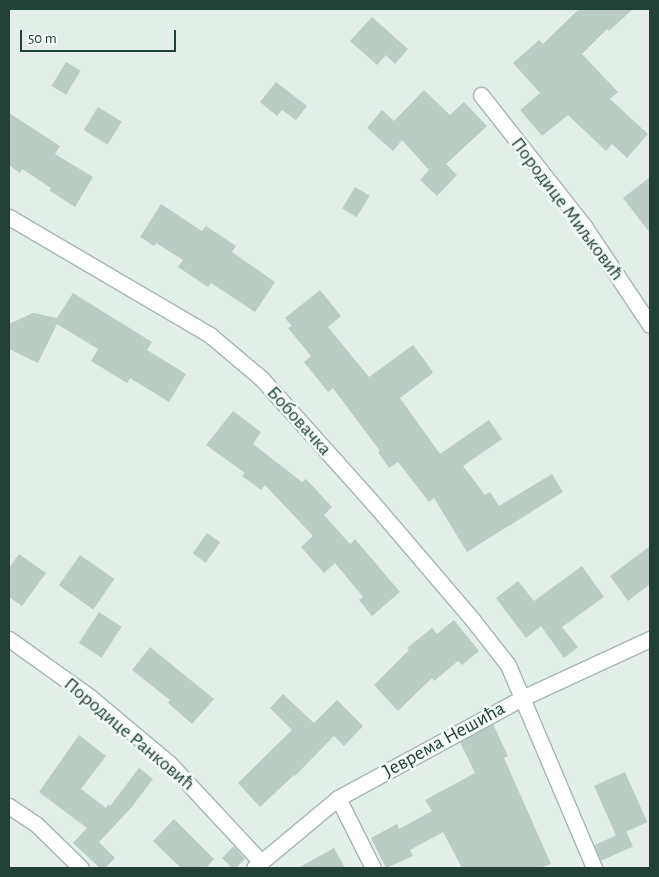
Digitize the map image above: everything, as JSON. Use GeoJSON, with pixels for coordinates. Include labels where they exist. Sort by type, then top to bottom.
{"type":"FeatureCollection","features":[{"type":"Feature","properties":{"kind":"street","name":"Породице Миљковић"},"geometry":{"type":"LineString","coordinates":[[481,95],[584,226],[650,325]]}},
{"type":"Feature","properties":{"kind":"street","name":"Бобовачка"},"geometry":{"type":"LineString","coordinates":[[9,217],[210,335],[262,379],[373,503],[472,619],[508,666],[520,699],[594,868]]}},
{"type":"Feature","properties":{"kind":"street","name":"Породице Ранковић"},"geometry":{"type":"LineString","coordinates":[[9,639],[90,697],[170,764],[258,865]]}},
{"type":"Feature","properties":{"kind":"street","name":"Јеврема Нешића"},"geometry":{"type":"LineString","coordinates":[[258,865],[338,798],[520,699],[650,639]]}},
{"type":"Feature","properties":{"kind":"street"},"geometry":{"type":"LineString","coordinates":[[338,798],[373,868]]}},
{"type":"Feature","properties":{"kind":"street"},"geometry":{"type":"LineString","coordinates":[[9,806],[36,824],[81,868]]}},
{"type":"Feature","properties":{"kind":"building"},"geometry":{"type":"Polygon","coordinates":[[[579,9],[633,9],[609,31],[607,29],[582,54],[618,92],[610,99],[648,134],[627,158],[612,144],[606,151],[568,115],[542,136],[520,110],[540,93],[513,63],[539,40],[543,44],[579,9]]]}},
{"type":"Feature","properties":{"kind":"building"},"geometry":{"type":"Polygon","coordinates":[[[372,17],[408,49],[395,64],[386,55],[377,65],[350,41],[372,17]]]}},
{"type":"Feature","properties":{"kind":"building"},"geometry":{"type":"Polygon","coordinates":[[[66,62],[81,71],[66,95],[52,86],[66,62]]]}},
{"type":"Feature","properties":{"kind":"building"},"geometry":{"type":"Polygon","coordinates":[[[276,82],[307,106],[296,120],[282,110],[277,116],[260,102],[276,82]]]}},
{"type":"Feature","properties":{"kind":"building"},"geometry":{"type":"Polygon","coordinates":[[[424,90],[450,115],[464,102],[487,126],[446,164],[457,175],[437,196],[420,180],[429,170],[402,140],[393,151],[367,128],[382,110],[394,121],[424,90]]]}},
{"type":"Feature","properties":{"kind":"building"},"geometry":{"type":"Polygon","coordinates":[[[98,107],[122,122],[107,145],[84,130],[98,107]]]}},
{"type":"Feature","properties":{"kind":"building"},"geometry":{"type":"Polygon","coordinates":[[[9,113],[60,146],[55,154],[93,177],[75,207],[50,191],[51,188],[22,169],[20,173],[9,165],[9,113]]]}},
{"type":"Feature","properties":{"kind":"building"},"geometry":{"type":"Polygon","coordinates":[[[650,177],[650,233],[623,198],[650,177]]]}},
{"type":"Feature","properties":{"kind":"building"},"geometry":{"type":"Polygon","coordinates":[[[355,187],[370,196],[357,217],[342,208],[355,187]]]}},
{"type":"Feature","properties":{"kind":"building"},"geometry":{"type":"Polygon","coordinates":[[[161,204],[202,231],[206,226],[236,246],[232,252],[275,282],[255,312],[211,283],[208,287],[178,267],[183,260],[156,243],[154,246],[140,237],[161,204]]]}},
{"type":"Feature","properties":{"kind":"building"},"geometry":{"type":"Polygon","coordinates":[[[320,290],[341,316],[328,327],[369,377],[413,345],[426,362],[433,373],[400,398],[440,454],[489,420],[502,439],[463,466],[485,495],[490,492],[499,506],[552,474],[563,492],[467,552],[434,498],[429,502],[398,462],[389,468],[378,452],[380,451],[333,388],[328,392],[304,362],[311,356],[288,328],[292,326],[285,318],[320,290]]]}},
{"type":"Feature","properties":{"kind":"building"},"geometry":{"type":"Polygon","coordinates":[[[73,293],[152,342],[147,350],[186,374],[169,402],[130,378],[127,383],[91,361],[98,349],[57,324],[38,363],[9,349],[9,324],[33,313],[57,318],[73,293]]]}},
{"type":"Feature","properties":{"kind":"building"},"geometry":{"type":"Polygon","coordinates":[[[233,411],[261,432],[253,444],[302,482],[306,479],[332,507],[324,515],[350,544],[355,539],[400,592],[372,616],[359,600],[363,597],[335,563],[324,573],[301,547],[313,536],[265,485],[261,490],[242,476],[245,473],[206,445],[233,411]]]}},
{"type":"Feature","properties":{"kind":"building"},"geometry":{"type":"Polygon","coordinates":[[[207,533],[220,542],[206,563],[193,553],[207,533]]]}},
{"type":"Feature","properties":{"kind":"building"},"geometry":{"type":"Polygon","coordinates":[[[650,546],[650,584],[628,601],[610,576],[650,546]]]}},
{"type":"Feature","properties":{"kind":"building"},"geometry":{"type":"Polygon","coordinates":[[[19,554],[46,573],[22,606],[9,597],[9,568],[19,554]]]}},
{"type":"Feature","properties":{"kind":"building"},"geometry":{"type":"Polygon","coordinates":[[[80,555],[114,579],[93,609],[59,585],[80,555]]]}},
{"type":"Feature","properties":{"kind":"building"},"geometry":{"type":"Polygon","coordinates":[[[582,566],[604,597],[562,627],[578,647],[564,658],[541,626],[526,638],[496,598],[518,581],[534,601],[582,566]]]}},
{"type":"Feature","properties":{"kind":"building"},"geometry":{"type":"Polygon","coordinates":[[[99,612],[122,627],[101,658],[79,643],[99,612]]]}},
{"type":"Feature","properties":{"kind":"building"},"geometry":{"type":"Polygon","coordinates":[[[454,620],[479,651],[462,665],[458,661],[434,681],[432,678],[398,711],[374,685],[409,650],[407,648],[432,628],[437,634],[454,620]]]}},
{"type":"Feature","properties":{"kind":"building"},"geometry":{"type":"Polygon","coordinates":[[[150,647],[214,699],[192,724],[168,703],[170,700],[132,670],[150,647]]]}},
{"type":"Feature","properties":{"kind":"building"},"geometry":{"type":"Polygon","coordinates":[[[283,694],[314,723],[337,700],[363,726],[344,746],[334,736],[295,776],[260,807],[238,783],[292,730],[270,708],[283,694]]]}},
{"type":"Feature","properties":{"kind":"building"},"geometry":{"type":"Polygon","coordinates":[[[493,724],[508,756],[504,758],[551,864],[540,868],[462,868],[443,832],[410,850],[413,856],[386,868],[371,838],[397,824],[399,829],[432,811],[425,800],[475,773],[460,742],[493,724]]]}},
{"type":"Feature","properties":{"kind":"building"},"geometry":{"type":"Polygon","coordinates":[[[79,735],[106,756],[81,789],[106,808],[108,804],[110,806],[139,768],[153,779],[131,808],[99,842],[115,858],[105,868],[100,868],[73,843],[87,828],[39,792],[79,735]]]}},
{"type":"Feature","properties":{"kind":"building"},"geometry":{"type":"Polygon","coordinates":[[[625,772],[647,822],[616,836],[594,786],[625,772]]]}},
{"type":"Feature","properties":{"kind":"building"},"geometry":{"type":"Polygon","coordinates":[[[174,819],[214,859],[206,868],[181,868],[153,841],[174,819]]]}},
{"type":"Feature","properties":{"kind":"building"},"geometry":{"type":"Polygon","coordinates":[[[626,831],[633,847],[601,861],[594,845],[626,831]]]}},
{"type":"Feature","properties":{"kind":"building"},"geometry":{"type":"Polygon","coordinates":[[[234,846],[245,859],[236,868],[232,868],[222,858],[234,846]]]}},
{"type":"Feature","properties":{"kind":"building"},"geometry":{"type":"Polygon","coordinates":[[[334,848],[345,868],[298,868],[334,848]]]}}]}
